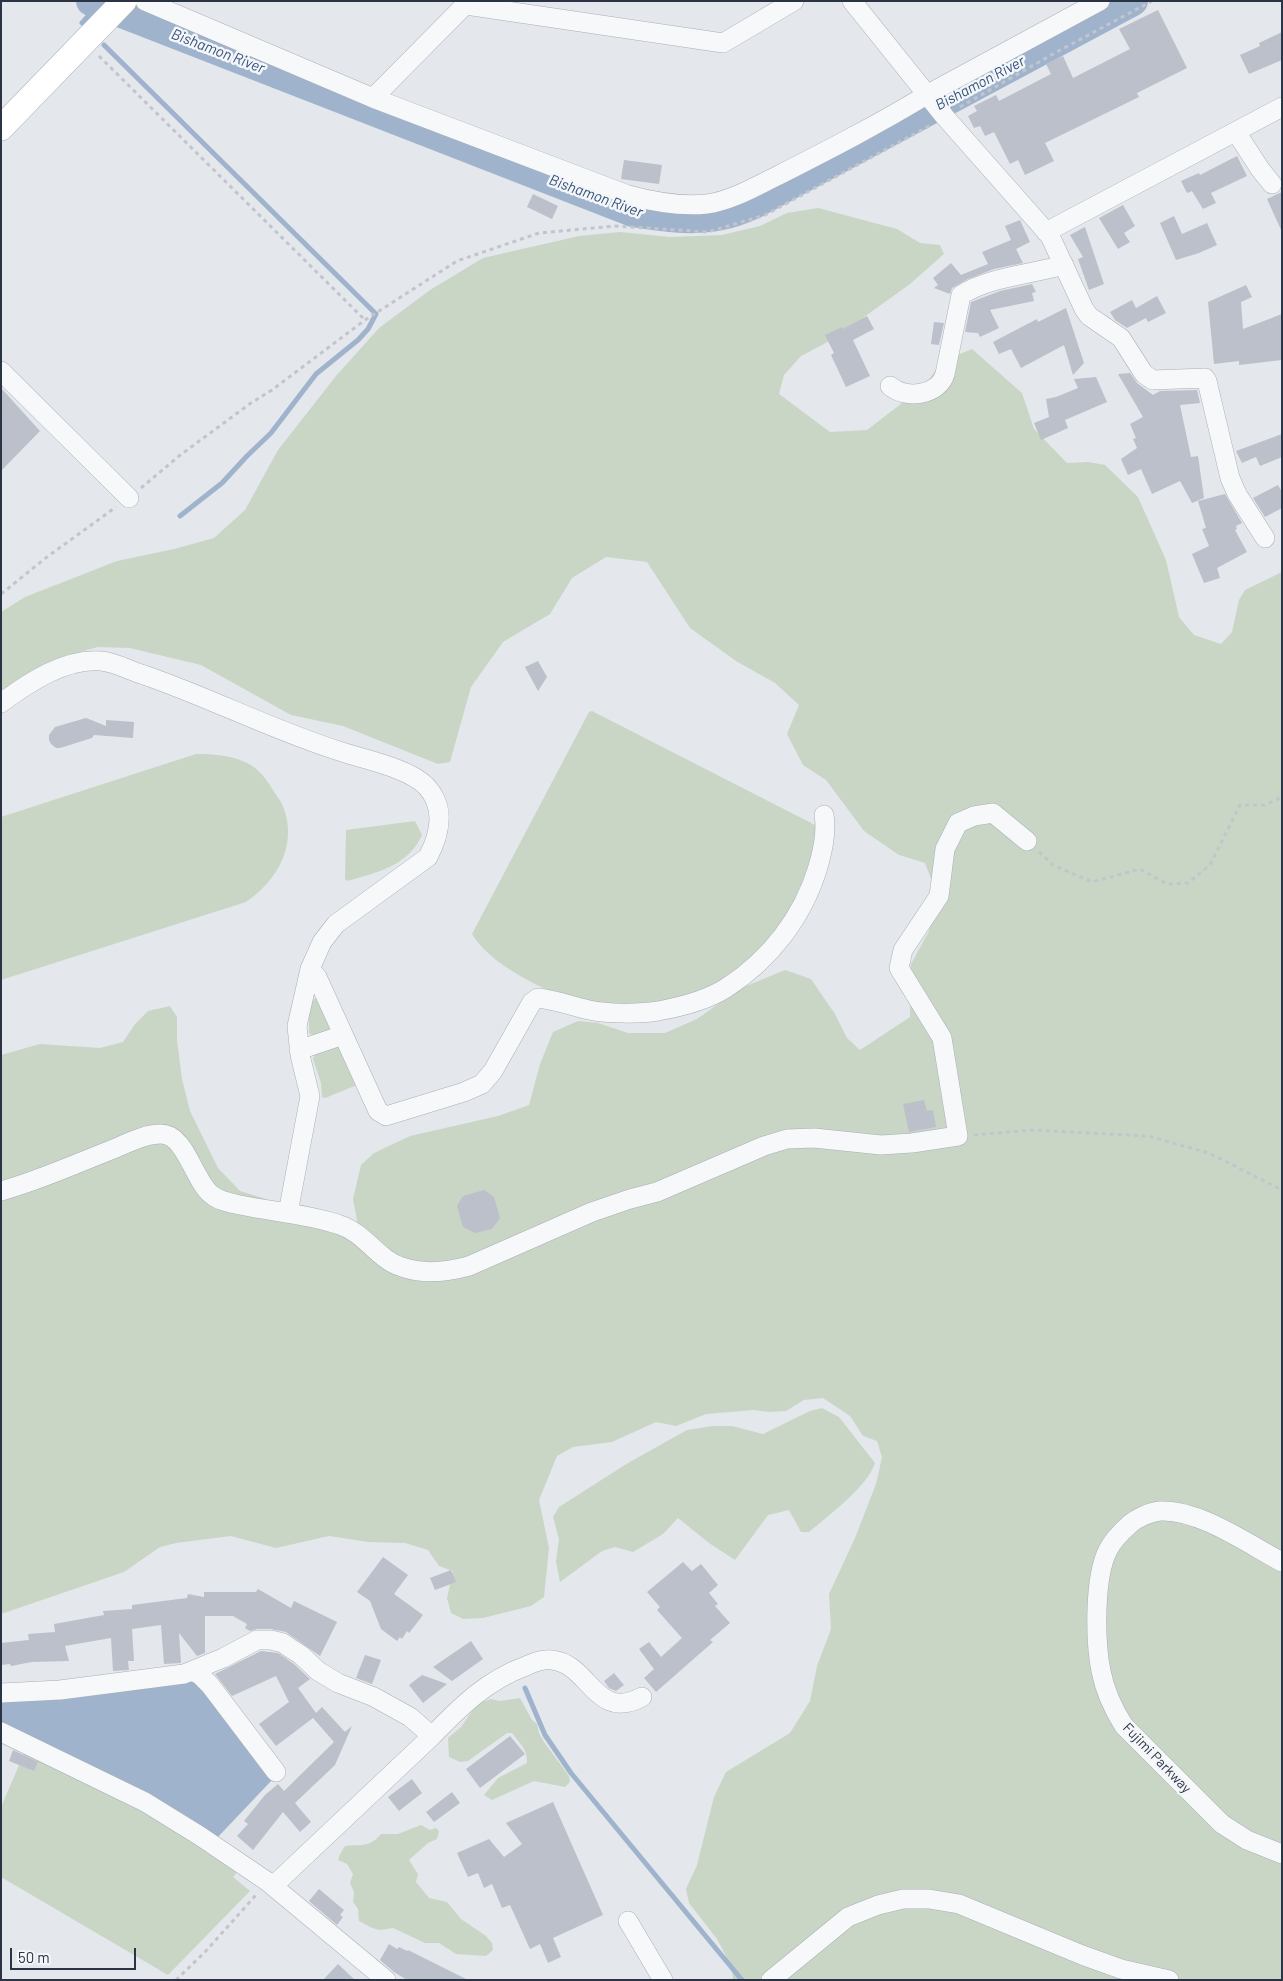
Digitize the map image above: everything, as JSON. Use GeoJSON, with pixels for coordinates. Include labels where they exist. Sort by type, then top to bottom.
{"type":"FeatureCollection","features":[{"type":"Feature","properties":{"kind":"main road"},"geometry":{"type":"LineString","coordinates":[[1,128],[124,1]]}},
{"type":"Feature","properties":{"kind":"street"},"geometry":{"type":"LineString","coordinates":[[146,1],[373,98],[628,195],[661,203],[684,205],[709,204],[742,193],[900,111],[1100,1]]}},
{"type":"Feature","properties":{"kind":"street"},"geometry":{"type":"LineString","coordinates":[[373,98],[466,2],[723,43],[794,1]]}},
{"type":"Feature","properties":{"kind":"street"},"geometry":{"type":"LineString","coordinates":[[852,1],[945,117],[1050,236],[1089,316],[1121,338],[1144,374],[1153,380],[1205,378],[1230,478],[1237,494],[1265,538]]}},
{"type":"Feature","properties":{"kind":"street"},"geometry":{"type":"LineString","coordinates":[[1046,232],[1282,107]]}},
{"type":"Feature","properties":{"kind":"street"},"geometry":{"type":"LineString","coordinates":[[1236,132],[1272,184]]}},
{"type":"Feature","properties":{"kind":"street"},"geometry":{"type":"LineString","coordinates":[[890,386],[896,391],[906,394],[926,392],[940,385],[945,374],[961,295],[997,281],[1064,265]]}},
{"type":"Feature","properties":{"kind":"street"},"geometry":{"type":"LineString","coordinates":[[1,370],[129,498]]}},
{"type":"Feature","properties":{"kind":"street"},"geometry":{"type":"LineString","coordinates":[[1,703],[42,676],[64,667],[100,661],[171,684],[271,726],[404,773],[425,785],[433,795],[440,826],[428,857],[336,924],[322,942],[310,969],[297,1026],[299,1050],[310,1096],[288,1214]]}},
{"type":"Feature","properties":{"kind":"street"},"geometry":{"type":"LineString","coordinates":[[1,1191],[151,1135],[163,1134],[177,1140],[206,1191],[214,1197],[347,1228],[357,1233],[386,1259],[400,1267],[414,1270],[449,1271],[469,1266],[592,1212],[630,1198],[656,1192],[764,1146],[787,1139],[814,1138],[881,1145],[912,1143],[958,1136],[942,1038],[899,968],[903,950],[939,896],[945,849],[958,823],[974,816],[993,813],[1027,841]]}},
{"type":"Feature","properties":{"kind":"street"},"geometry":{"type":"LineString","coordinates":[[310,969],[317,977],[378,1111],[386,1116],[464,1092],[482,1084],[493,1071],[532,1002],[538,998],[591,1010],[618,1013],[656,1011],[700,1001],[725,989],[755,966],[777,945],[801,910],[813,882],[822,853],[826,826],[824,815]]}},
{"type":"Feature","properties":{"kind":"street"},"geometry":{"type":"LineString","coordinates":[[299,1050],[343,1035]]}},
{"type":"Feature","properties":{"kind":"street","name":"Fujimi Parkway"},"geometry":{"type":"LineString","coordinates":[[1282,1562],[1211,1524],[1186,1513],[1159,1511],[1137,1518],[1121,1532],[1108,1551],[1100,1575],[1097,1620],[1101,1670],[1104,1683],[1114,1711],[1124,1726],[1222,1824],[1247,1840],[1282,1854]]}},
{"type":"Feature","properties":{"kind":"street"},"geometry":{"type":"LineString","coordinates":[[1,1693],[60,1690],[184,1674],[223,1658],[257,1640],[271,1640],[283,1643],[301,1654],[318,1671],[331,1679],[391,1706],[410,1717],[432,1736]]}},
{"type":"Feature","properties":{"kind":"street"},"geometry":{"type":"LineString","coordinates":[[270,1884],[432,1736],[465,1702],[487,1684],[542,1660],[565,1664],[604,1698],[618,1705],[633,1702],[642,1697]]}},
{"type":"Feature","properties":{"kind":"street"},"geometry":{"type":"LineString","coordinates":[[192,1671],[200,1675],[210,1685],[276,1772]]}},
{"type":"Feature","properties":{"kind":"street"},"geometry":{"type":"LineString","coordinates":[[1,1732],[145,1802],[200,1836],[270,1884],[386,1980]]}},
{"type":"Feature","properties":{"kind":"street"},"geometry":{"type":"LineString","coordinates":[[771,1980],[848,1917],[878,1905],[903,1899],[929,1899],[959,1904],[1121,1970],[1169,1980]]}},
{"type":"Feature","properties":{"kind":"street"},"geometry":{"type":"LineString","coordinates":[[628,1921],[663,1980]]}},
{"type":"Feature","properties":{"kind":"path"},"geometry":{"type":"LineString","coordinates":[[945,117],[1044,59],[1152,1]]}},
{"type":"Feature","properties":{"kind":"path"},"geometry":{"type":"LineString","coordinates":[[84,42],[365,320]]}},
{"type":"Feature","properties":{"kind":"path"},"geometry":{"type":"LineString","coordinates":[[1,594],[47,557],[129,498],[179,456],[380,310]]}},
{"type":"Feature","properties":{"kind":"path"},"geometry":{"type":"LineString","coordinates":[[1027,841],[1053,865],[1092,882],[1140,869],[1167,884],[1188,883],[1210,865],[1240,805],[1265,805],[1282,798]]}},
{"type":"Feature","properties":{"kind":"path"},"geometry":{"type":"LineString","coordinates":[[958,1136],[1030,1130],[1148,1136],[1209,1153],[1282,1190]]}},
{"type":"Feature","properties":{"kind":"path"},"geometry":{"type":"LineString","coordinates":[[176,1980],[270,1884]]}},
{"type":"Feature","properties":{"kind":"green space"},"geometry":{"type":"Polygon","coordinates":[[[818,208],[897,229],[920,243],[940,245],[944,254],[910,284],[835,338],[801,356],[784,375],[779,394],[830,432],[867,430],[923,387],[943,361],[972,349],[1022,393],[1034,429],[1067,463],[1088,462],[1105,465],[1138,497],[1166,560],[1179,617],[1194,635],[1221,644],[1232,632],[1239,600],[1245,590],[1282,572],[1282,1980],[733,1980],[732,1968],[726,1956],[717,1939],[689,1903],[686,1889],[697,1865],[714,1797],[726,1772],[790,1733],[810,1701],[817,1666],[831,1629],[829,1594],[855,1538],[876,1484],[882,1457],[877,1441],[863,1436],[850,1416],[823,1398],[804,1400],[786,1411],[769,1412],[754,1410],[706,1414],[676,1426],[656,1422],[612,1442],[573,1447],[557,1456],[539,1500],[549,1548],[544,1597],[531,1606],[483,1618],[463,1619],[451,1613],[447,1598],[453,1571],[439,1566],[428,1550],[405,1543],[368,1542],[329,1536],[276,1548],[231,1536],[176,1543],[160,1547],[124,1572],[1,1614],[1,1055],[40,1044],[100,1048],[123,1042],[135,1024],[148,1011],[170,1006],[177,1017],[177,1040],[182,1079],[190,1111],[218,1168],[240,1191],[266,1199],[286,1217],[358,1226],[353,1199],[361,1165],[374,1153],[410,1136],[498,1116],[529,1105],[540,1064],[553,1032],[578,1021],[598,1023],[628,1033],[665,1033],[697,1019],[739,989],[785,970],[811,979],[835,1014],[847,1038],[860,1050],[910,1017],[911,964],[929,931],[935,889],[925,863],[899,855],[864,831],[826,780],[803,765],[787,734],[799,705],[775,683],[736,661],[690,628],[647,562],[606,557],[572,578],[550,614],[503,642],[471,687],[450,762],[438,764],[343,726],[291,715],[201,665],[130,648],[98,647],[58,658],[1,690],[1,612],[25,597],[117,561],[214,538],[245,510],[278,450],[336,376],[379,328],[430,290],[483,258],[579,236],[620,232],[670,237],[722,235],[760,226],[787,213],[818,208]]]}},
{"type":"Feature","properties":{"kind":"green space"},"geometry":{"type":"Polygon","coordinates":[[[592,711],[817,826],[805,876],[782,926],[739,969],[716,983],[692,994],[666,1001],[614,1005],[562,995],[537,985],[501,964],[485,950],[472,934],[589,712],[592,711]]]}},
{"type":"Feature","properties":{"kind":"green space"},"geometry":{"type":"Polygon","coordinates":[[[196,754],[227,756],[250,765],[262,775],[281,802],[287,823],[286,849],[282,862],[267,884],[246,902],[1,980],[1,817],[196,754]]]}},
{"type":"Feature","properties":{"kind":"green space"},"geometry":{"type":"Polygon","coordinates":[[[415,821],[422,835],[409,854],[381,871],[348,881],[345,879],[346,830],[415,821]]]}},
{"type":"Feature","properties":{"kind":"green space"},"geometry":{"type":"Polygon","coordinates":[[[314,999],[319,999],[334,1028],[314,1037],[309,1033],[309,1007],[314,999]]]}},
{"type":"Feature","properties":{"kind":"green space"},"geometry":{"type":"Polygon","coordinates":[[[338,1045],[357,1085],[325,1098],[322,1097],[321,1083],[313,1059],[315,1053],[338,1045]]]}},
{"type":"Feature","properties":{"kind":"green space"},"geometry":{"type":"Polygon","coordinates":[[[822,1408],[839,1417],[875,1463],[871,1472],[856,1491],[809,1532],[801,1532],[789,1510],[768,1515],[735,1560],[709,1543],[678,1518],[663,1534],[633,1552],[615,1547],[602,1551],[560,1582],[556,1561],[559,1539],[553,1517],[559,1507],[628,1463],[687,1430],[713,1426],[732,1426],[763,1434],[810,1411],[822,1408]]]}},
{"type":"Feature","properties":{"kind":"green space"},"geometry":{"type":"Polygon","coordinates":[[[520,1698],[532,1720],[537,1724],[544,1742],[569,1776],[570,1782],[565,1787],[534,1781],[492,1800],[484,1795],[498,1778],[527,1763],[526,1754],[522,1746],[512,1733],[507,1733],[468,1761],[460,1762],[449,1757],[448,1738],[461,1727],[477,1704],[491,1699],[500,1701],[520,1698]]]}},
{"type":"Feature","properties":{"kind":"green space"},"geometry":{"type":"Polygon","coordinates":[[[26,1749],[119,1795],[240,1869],[233,1877],[250,1891],[168,1975],[1,1877],[1,1807],[26,1749]]]}},
{"type":"Feature","properties":{"kind":"green space"},"geometry":{"type":"Polygon","coordinates":[[[421,1825],[430,1830],[436,1828],[439,1831],[437,1839],[428,1843],[409,1860],[418,1874],[416,1882],[429,1898],[447,1902],[461,1919],[486,1936],[492,1943],[493,1950],[486,1956],[456,1954],[439,1943],[425,1943],[393,1928],[380,1930],[359,1921],[358,1909],[353,1902],[354,1892],[350,1883],[353,1874],[347,1864],[338,1860],[345,1846],[373,1842],[381,1834],[398,1834],[421,1825]]]}},
{"type":"Feature","properties":{"kind":"water"},"geometry":{"type":"Polygon","coordinates":[[[193,1681],[200,1686],[273,1779],[216,1839],[102,1772],[1,1722],[1,1697],[193,1681]]]}},
{"type":"Feature","properties":{"kind":"building"},"geometry":{"type":"Polygon","coordinates":[[[1158,10],[1187,68],[1137,93],[1139,97],[1045,143],[1054,161],[1025,175],[1018,160],[1010,164],[994,132],[985,136],[980,126],[974,128],[968,116],[977,111],[974,106],[996,95],[999,101],[1051,74],[1046,64],[1063,56],[1073,78],[1130,49],[1119,29],[1158,10]]]}},
{"type":"Feature","properties":{"kind":"building"},"geometry":{"type":"Polygon","coordinates":[[[1282,32],[1282,60],[1249,74],[1240,55],[1260,46],[1259,43],[1282,32]]]}},
{"type":"Feature","properties":{"kind":"building"},"geometry":{"type":"Polygon","coordinates":[[[1237,156],[1247,176],[1211,193],[1216,203],[1203,209],[1192,191],[1187,193],[1181,181],[1199,173],[1200,175],[1237,156]]]}},
{"type":"Feature","properties":{"kind":"building"},"geometry":{"type":"Polygon","coordinates":[[[624,160],[662,165],[659,184],[621,179],[624,160]]]}},
{"type":"Feature","properties":{"kind":"building"},"geometry":{"type":"Polygon","coordinates":[[[1282,192],[1282,232],[1267,199],[1282,192]]]}},
{"type":"Feature","properties":{"kind":"building"},"geometry":{"type":"Polygon","coordinates":[[[533,194],[558,206],[552,219],[527,207],[533,194]]]}},
{"type":"Feature","properties":{"kind":"building"},"geometry":{"type":"Polygon","coordinates":[[[1123,205],[1135,226],[1124,233],[1130,242],[1118,249],[1099,218],[1123,205]]]}},
{"type":"Feature","properties":{"kind":"building"},"geometry":{"type":"Polygon","coordinates":[[[1174,216],[1182,234],[1207,223],[1217,245],[1176,260],[1160,223],[1174,216]]]}},
{"type":"Feature","properties":{"kind":"building"},"geometry":{"type":"Polygon","coordinates":[[[1020,220],[1030,242],[1016,249],[1023,263],[994,269],[968,279],[952,288],[950,294],[934,288],[938,285],[933,278],[951,263],[961,275],[988,264],[982,252],[1011,240],[1005,226],[1020,220]]]}},
{"type":"Feature","properties":{"kind":"building"},"geometry":{"type":"Polygon","coordinates":[[[1085,227],[1104,284],[1089,290],[1078,259],[1083,257],[1070,235],[1085,227]]]}},
{"type":"Feature","properties":{"kind":"building"},"geometry":{"type":"Polygon","coordinates":[[[1032,284],[1036,292],[1032,293],[1034,301],[990,310],[999,328],[980,337],[978,333],[965,332],[971,302],[1000,291],[1032,284]]]}},
{"type":"Feature","properties":{"kind":"building"},"geometry":{"type":"Polygon","coordinates":[[[1246,285],[1252,297],[1241,302],[1243,329],[1282,314],[1282,360],[1239,365],[1239,361],[1214,364],[1208,302],[1246,285]]]}},
{"type":"Feature","properties":{"kind":"building"},"geometry":{"type":"Polygon","coordinates":[[[1157,296],[1166,313],[1148,322],[1146,318],[1127,328],[1115,320],[1110,312],[1132,300],[1136,308],[1157,296]]]}},
{"type":"Feature","properties":{"kind":"building"},"geometry":{"type":"Polygon","coordinates":[[[1066,308],[1084,363],[1073,375],[1064,345],[1021,368],[1011,349],[999,354],[993,342],[1037,319],[1038,322],[1066,308]]]}},
{"type":"Feature","properties":{"kind":"building"},"geometry":{"type":"Polygon","coordinates":[[[867,316],[874,329],[853,340],[870,376],[846,387],[831,355],[834,353],[825,335],[842,327],[843,329],[867,316]]]}},
{"type":"Feature","properties":{"kind":"building"},"geometry":{"type":"Polygon","coordinates":[[[934,322],[944,323],[939,345],[931,344],[934,322]]]}},
{"type":"Feature","properties":{"kind":"building"},"geometry":{"type":"Polygon","coordinates":[[[1130,373],[1137,383],[1153,395],[1160,391],[1197,390],[1200,403],[1180,405],[1191,457],[1198,456],[1204,498],[1192,503],[1180,481],[1152,494],[1141,469],[1128,475],[1121,459],[1137,448],[1133,439],[1136,438],[1130,424],[1143,417],[1118,374],[1130,373]]]}},
{"type":"Feature","properties":{"kind":"building"},"geometry":{"type":"Polygon","coordinates":[[[1096,377],[1107,402],[1065,420],[1068,428],[1041,440],[1034,423],[1049,417],[1046,399],[1078,388],[1074,379],[1096,377]]]}},
{"type":"Feature","properties":{"kind":"building"},"geometry":{"type":"Polygon","coordinates":[[[1,388],[40,431],[1,471],[1,388]]]}},
{"type":"Feature","properties":{"kind":"building"},"geometry":{"type":"Polygon","coordinates":[[[1282,434],[1282,457],[1260,466],[1256,457],[1242,463],[1236,451],[1282,434]]]}},
{"type":"Feature","properties":{"kind":"building"},"geometry":{"type":"Polygon","coordinates":[[[1278,485],[1282,492],[1282,508],[1265,517],[1253,498],[1278,485]]]}},
{"type":"Feature","properties":{"kind":"building"},"geometry":{"type":"Polygon","coordinates":[[[1225,494],[1242,523],[1236,526],[1237,529],[1235,530],[1247,552],[1217,568],[1220,578],[1204,583],[1192,554],[1209,546],[1202,529],[1206,528],[1198,501],[1225,494]]]}},
{"type":"Feature","properties":{"kind":"building"},"geometry":{"type":"Polygon","coordinates":[[[538,661],[547,677],[538,691],[525,667],[538,661]]]}},
{"type":"Feature","properties":{"kind":"building"},"geometry":{"type":"Polygon","coordinates":[[[86,718],[106,726],[106,720],[134,722],[133,738],[94,735],[92,738],[60,748],[56,748],[51,744],[49,735],[55,727],[86,718]]]}},
{"type":"Feature","properties":{"kind":"building"},"geometry":{"type":"Polygon","coordinates":[[[924,1100],[927,1111],[933,1110],[936,1127],[909,1132],[903,1104],[924,1100]]]}},
{"type":"Feature","properties":{"kind":"building"},"geometry":{"type":"Polygon","coordinates":[[[484,1190],[494,1197],[500,1218],[492,1229],[475,1233],[463,1227],[457,1206],[463,1196],[484,1190]]]}},
{"type":"Feature","properties":{"kind":"building"},"geometry":{"type":"Polygon","coordinates":[[[383,1557],[408,1575],[394,1594],[423,1615],[409,1633],[407,1631],[402,1639],[400,1637],[397,1641],[381,1629],[370,1601],[357,1592],[383,1557]]]}},
{"type":"Feature","properties":{"kind":"building"},"geometry":{"type":"Polygon","coordinates":[[[683,1562],[692,1571],[701,1564],[718,1585],[709,1593],[718,1604],[715,1606],[730,1623],[710,1640],[713,1642],[656,1692],[644,1678],[654,1669],[639,1649],[649,1642],[661,1657],[682,1638],[657,1610],[660,1607],[647,1592],[683,1562]]]}},
{"type":"Feature","properties":{"kind":"building"},"geometry":{"type":"Polygon","coordinates":[[[451,1570],[456,1582],[435,1590],[430,1578],[451,1570]]]}},
{"type":"Feature","properties":{"kind":"building"},"geometry":{"type":"Polygon","coordinates":[[[258,1589],[291,1608],[294,1601],[337,1622],[320,1656],[286,1632],[271,1629],[250,1631],[245,1628],[247,1624],[233,1616],[205,1616],[205,1653],[197,1656],[179,1633],[181,1663],[164,1664],[161,1625],[132,1629],[134,1661],[128,1661],[129,1670],[113,1671],[111,1638],[65,1646],[69,1661],[32,1662],[11,1666],[10,1664],[1,1665],[1,1643],[29,1640],[28,1634],[55,1632],[54,1624],[104,1615],[103,1611],[132,1609],[132,1605],[187,1598],[188,1594],[204,1597],[204,1592],[256,1592],[258,1589]]]}},
{"type":"Feature","properties":{"kind":"building"},"geometry":{"type":"Polygon","coordinates":[[[471,1641],[483,1659],[452,1681],[433,1667],[471,1641]]]}},
{"type":"Feature","properties":{"kind":"building"},"geometry":{"type":"Polygon","coordinates":[[[261,1651],[278,1653],[294,1664],[310,1679],[298,1688],[316,1713],[322,1707],[345,1732],[352,1726],[335,1765],[295,1803],[311,1822],[300,1832],[283,1812],[253,1850],[237,1836],[248,1824],[244,1821],[265,1795],[278,1784],[284,1791],[334,1742],[313,1718],[276,1746],[259,1724],[289,1702],[276,1676],[232,1696],[215,1674],[261,1651]]]}},
{"type":"Feature","properties":{"kind":"building"},"geometry":{"type":"Polygon","coordinates":[[[365,1655],[381,1660],[372,1684],[356,1678],[365,1655]]]}},
{"type":"Feature","properties":{"kind":"building"},"geometry":{"type":"Polygon","coordinates":[[[614,1673],[624,1685],[616,1691],[609,1688],[604,1681],[614,1673]]]}},
{"type":"Feature","properties":{"kind":"building"},"geometry":{"type":"Polygon","coordinates":[[[422,1675],[447,1684],[423,1703],[409,1685],[422,1675]]]}},
{"type":"Feature","properties":{"kind":"building"},"geometry":{"type":"Polygon","coordinates":[[[510,1736],[525,1754],[480,1788],[466,1769],[510,1736]]]}},
{"type":"Feature","properties":{"kind":"building"},"geometry":{"type":"Polygon","coordinates":[[[13,1750],[38,1762],[34,1771],[9,1761],[13,1750]]]}},
{"type":"Feature","properties":{"kind":"building"},"geometry":{"type":"Polygon","coordinates":[[[412,1779],[422,1793],[399,1811],[388,1797],[412,1779]]]}},
{"type":"Feature","properties":{"kind":"building"},"geometry":{"type":"Polygon","coordinates":[[[452,1792],[460,1803],[434,1822],[426,1812],[452,1792]]]}},
{"type":"Feature","properties":{"kind":"building"},"geometry":{"type":"Polygon","coordinates":[[[553,1802],[603,1915],[553,1938],[561,1957],[548,1963],[540,1944],[530,1949],[510,1905],[502,1908],[492,1884],[484,1888],[478,1873],[468,1877],[457,1853],[489,1839],[504,1857],[522,1844],[506,1823],[553,1802]]]}},
{"type":"Feature","properties":{"kind":"building"},"geometry":{"type":"Polygon","coordinates":[[[319,1889],[344,1910],[340,1915],[343,1917],[337,1925],[309,1901],[319,1889]]]}},
{"type":"Feature","properties":{"kind":"building"},"geometry":{"type":"Polygon","coordinates":[[[389,1944],[397,1949],[399,1947],[408,1950],[468,1980],[407,1980],[380,1960],[389,1944]]]}},
{"type":"Feature","properties":{"kind":"building"},"geometry":{"type":"Polygon","coordinates":[[[338,1964],[355,1980],[323,1980],[338,1964]]]}},
{"type":"Feature","properties":{"kind":"waterway","name":"Bishamon River"},"geometry":{"type":"LineString","coordinates":[[91,1],[633,212],[691,218],[726,214],[752,205],[1133,1]]}},
{"type":"Feature","properties":{"kind":"waterway"},"geometry":{"type":"LineString","coordinates":[[82,23],[99,4]]}},
{"type":"Feature","properties":{"kind":"waterway"},"geometry":{"type":"LineString","coordinates":[[104,45],[376,314],[368,329],[358,340],[316,374],[271,433],[222,483],[180,516]]}},
{"type":"Feature","properties":{"kind":"waterway"},"geometry":{"type":"LineString","coordinates":[[525,1688],[545,1735],[571,1773],[742,1980]]}}]}
